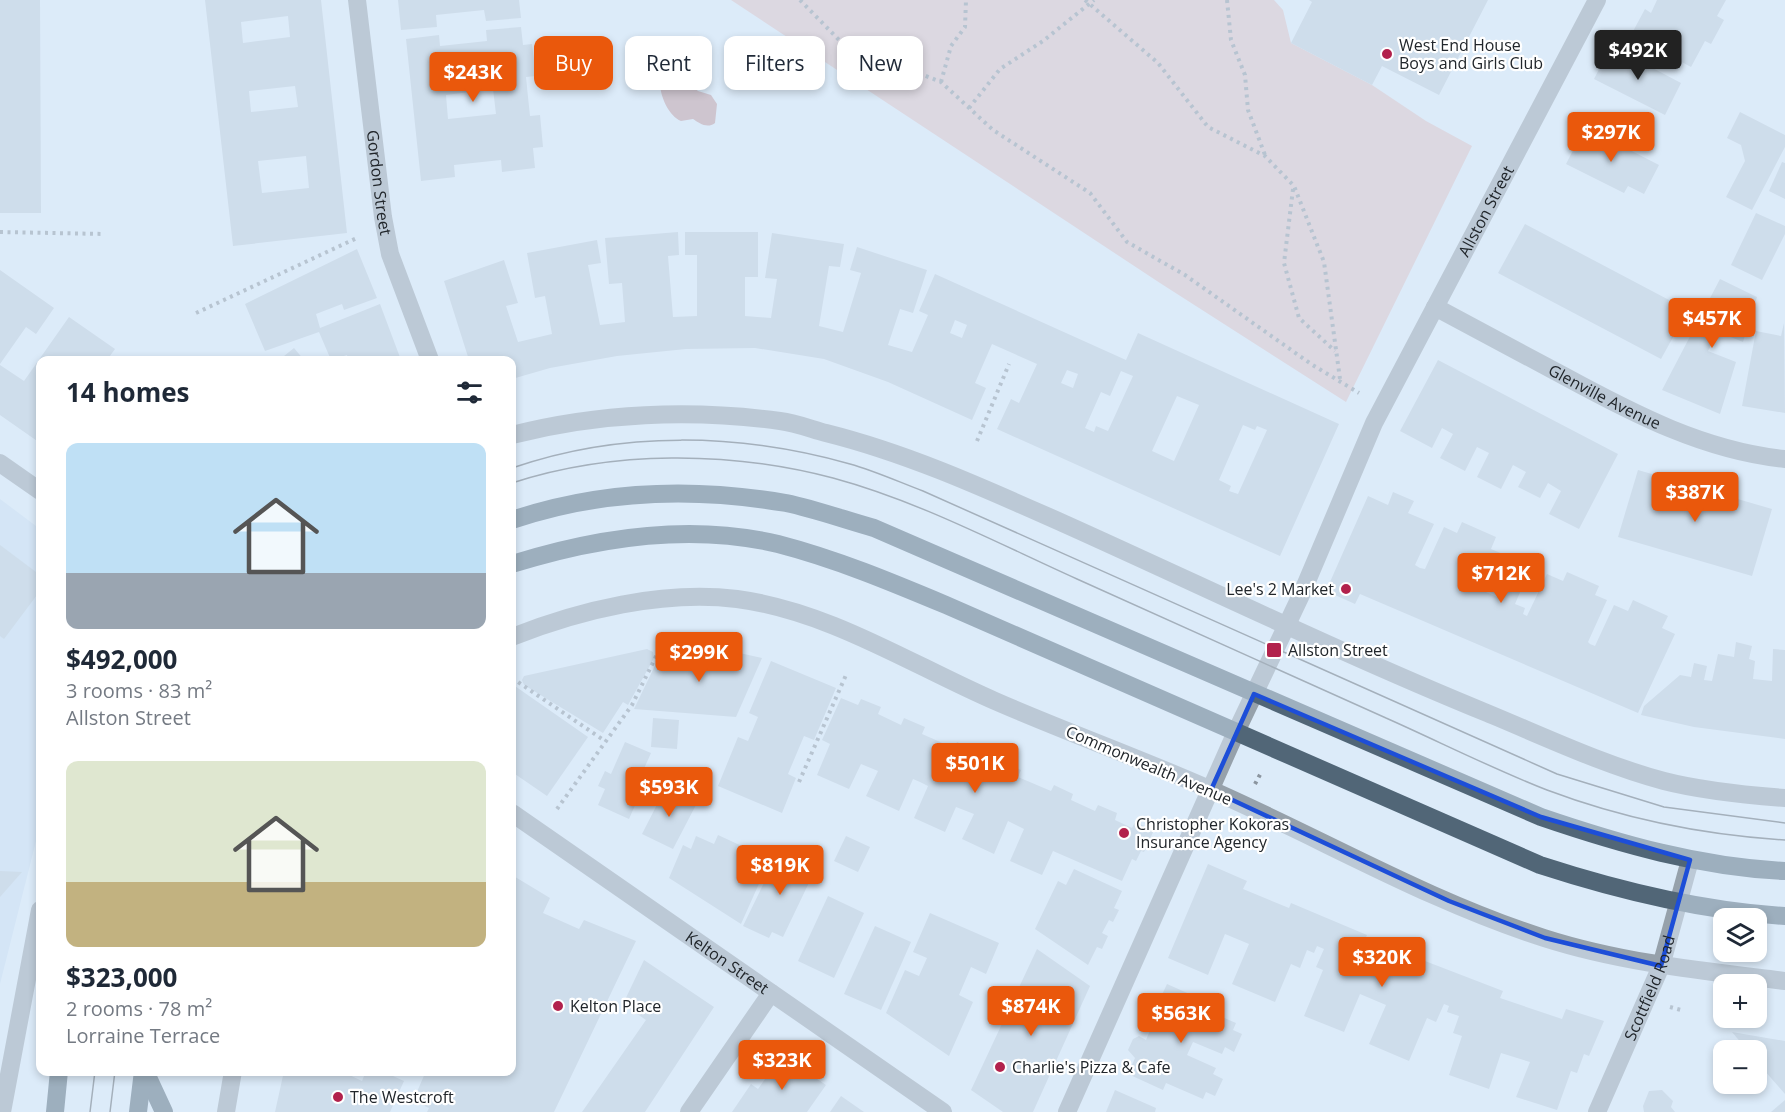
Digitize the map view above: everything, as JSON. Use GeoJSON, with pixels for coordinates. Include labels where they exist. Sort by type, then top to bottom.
{"type":"FeatureCollection","features":[{"type":"Feature","properties":{"kind":"main road"},"geometry":{"type":"LineString","coordinates":[[516,519],[599,497],[660,492],[716,493],[788,504],[874,528],[1541,817],[1611,841],[1690,860],[1785,871]]}},
{"type":"Feature","properties":{"kind":"main road"},"geometry":{"type":"LineString","coordinates":[[516,563],[546,553],[610,540],[658,535],[715,535],[777,544],[859,569],[1540,865],[1601,885],[1680,903],[1751,914],[1785,916]]}},
{"type":"Feature","properties":{"kind":"main road"},"geometry":{"type":"LineString","coordinates":[[55,1112],[59,1076]]}},
{"type":"Feature","properties":{"kind":"main road"},"geometry":{"type":"LineString","coordinates":[[138,1112],[143,1076]]}},
{"type":"Feature","properties":{"kind":"main road"},"geometry":{"type":"LineString","coordinates":[[146,1076],[164,1112]]}},
{"type":"Feature","properties":{"kind":"street","name":"Gordon Street"},"geometry":{"type":"LineString","coordinates":[[357,0],[382,217],[390,254],[428,356]]}},
{"type":"Feature","properties":{"kind":"street","name":"Allston Street"},"geometry":{"type":"LineString","coordinates":[[1067,1112],[1236,732],[1287,625],[1369,434],[1598,0]]}},
{"type":"Feature","properties":{"kind":"street","name":"Glenville Avenue"},"geometry":{"type":"LineString","coordinates":[[1436,307],[1597,393],[1678,433],[1722,448],[1785,459]]}},
{"type":"Feature","properties":{"kind":"street"},"geometry":{"type":"LineString","coordinates":[[516,434],[561,423],[634,416],[711,415],[784,422],[904,456],[1022,505],[1422,686],[1586,754],[1664,781],[1744,795],[1785,798]]}},
{"type":"Feature","properties":{"kind":"street"},"geometry":{"type":"LineString","coordinates":[[0,463],[36,488]]}},
{"type":"Feature","properties":{"kind":"street","name":"Commonwealth Avenue"},"geometry":{"type":"LineString","coordinates":[[516,635],[553,621],[628,604],[682,598],[736,599],[789,609],[833,626],[995,701],[1211,790],[1300,833],[1481,913],[1545,938],[1661,966],[1785,981]]}},
{"type":"Feature","properties":{"kind":"street","name":"Kelton Street"},"geometry":{"type":"LineString","coordinates":[[516,816],[943,1112]]}},
{"type":"Feature","properties":{"kind":"street","name":"Scottfield Road"},"geometry":{"type":"LineString","coordinates":[[1597,1112],[1661,966],[1690,860]]}},
{"type":"Feature","properties":{"kind":"street"},"geometry":{"type":"LineString","coordinates":[[2,1112],[36,931]]}},
{"type":"Feature","properties":{"kind":"street"},"geometry":{"type":"LineString","coordinates":[[689,1112],[771,993]]}},
{"type":"Feature","properties":{"kind":"street"},"geometry":{"type":"LineString","coordinates":[[226,1112],[232,1076]]}},
{"type":"Feature","properties":{"kind":"path"},"geometry":{"type":"LineString","coordinates":[[800,0],[841,42],[941,82],[993,130],[1090,193],[1127,242],[1185,275],[1311,364],[1359,393]]}},
{"type":"Feature","properties":{"kind":"path"},"geometry":{"type":"LineString","coordinates":[[941,82],[951,46],[965,27],[966,0]]}},
{"type":"Feature","properties":{"kind":"path"},"geometry":{"type":"LineString","coordinates":[[969,108],[1000,69],[1043,41],[1087,2],[1094,0]]}},
{"type":"Feature","properties":{"kind":"path"},"geometry":{"type":"LineString","coordinates":[[1227,0],[1231,40],[1245,75],[1248,110],[1265,156]]}},
{"type":"Feature","properties":{"kind":"path"},"geometry":{"type":"LineString","coordinates":[[1087,2],[1158,63],[1208,127],[1265,156],[1294,186],[1324,262],[1340,380]]}},
{"type":"Feature","properties":{"kind":"path"},"geometry":{"type":"LineString","coordinates":[[1294,186],[1284,263],[1299,318],[1336,352]]}},
{"type":"Feature","properties":{"kind":"path"},"geometry":{"type":"LineString","coordinates":[[0,232],[105,234]]}},
{"type":"Feature","properties":{"kind":"path"},"geometry":{"type":"LineString","coordinates":[[196,313],[359,237]]}},
{"type":"Feature","properties":{"kind":"path"},"geometry":{"type":"LineString","coordinates":[[977,441],[1009,364]]}},
{"type":"Feature","properties":{"kind":"path"},"geometry":{"type":"LineString","coordinates":[[557,809],[632,705],[665,638]]}},
{"type":"Feature","properties":{"kind":"path"},"geometry":{"type":"LineString","coordinates":[[799,782],[846,675]]}},
{"type":"Feature","properties":{"kind":"path"},"geometry":{"type":"LineString","coordinates":[[516,681],[605,741]]}},
{"type":"Feature","properties":{"kind":"highlighted area"},"geometry":{"type":"Polygon","coordinates":[[[1254,694],[1541,817],[1690,860],[1661,966],[1545,938],[1449,901],[1211,790],[1254,694]]]}},
{"type":"Feature","properties":{"kind":"shaded area"},"geometry":{"type":"Polygon","coordinates":[[[731,0],[1274,0],[1283,10],[1291,43],[1372,85],[1426,121],[1472,146],[1346,402],[1160,283],[867,90],[923,90],[923,36],[837,36],[837,70],[825,62],[825,36],[786,36],[731,0]]]}},
{"type":"Feature","properties":{"kind":"shaded area"},"geometry":{"type":"Polygon","coordinates":[[[661,90],[697,90],[711,95],[717,104],[715,123],[706,125],[693,119],[681,121],[677,119],[669,111],[661,90]]]}},
{"type":"Feature","properties":{"kind":"shaded area"},"geometry":{"type":"Polygon","coordinates":[[[0,499],[36,526],[36,841],[0,984],[0,499]]]}},
{"type":"Feature","properties":{"kind":"building"},"geometry":{"type":"Polygon","coordinates":[[[0,0],[40,0],[41,213],[0,213],[0,0]]]}},
{"type":"Feature","properties":{"kind":"building"},"geometry":{"type":"Polygon","coordinates":[[[205,0],[321,0],[347,233],[233,246],[205,0]],[[288,16],[241,22],[243,43],[290,37],[288,16]],[[295,86],[249,91],[251,112],[298,107],[295,86]],[[306,156],[258,161],[262,193],[309,188],[306,156]]]}},
{"type":"Feature","properties":{"kind":"building"},"geometry":{"type":"Polygon","coordinates":[[[398,0],[519,0],[521,18],[486,21],[484,10],[436,15],[437,27],[401,30],[398,0]]]}},
{"type":"Feature","properties":{"kind":"building","name":"West End House Boys and Girls Club"},"geometry":{"type":"Polygon","coordinates":[[[1309,0],[1488,0],[1439,95],[1382,66],[1372,85],[1291,43],[1312,2],[1309,0]]]}},
{"type":"Feature","properties":{"kind":"building"},"geometry":{"type":"Polygon","coordinates":[[[1657,0],[1726,0],[1717,16],[1724,20],[1711,44],[1705,41],[1691,67],[1631,35],[1645,9],[1651,13],[1657,0]]]}},
{"type":"Feature","properties":{"kind":"building"},"geometry":{"type":"Polygon","coordinates":[[[521,27],[523,45],[532,44],[534,76],[526,77],[530,116],[540,115],[543,147],[533,148],[535,168],[502,172],[501,160],[454,165],[455,177],[421,181],[406,39],[439,35],[440,46],[487,41],[486,30],[521,27]],[[493,89],[446,95],[448,119],[496,114],[493,89]]]}},
{"type":"Feature","properties":{"kind":"building"},"geometry":{"type":"Polygon","coordinates":[[[1611,46],[1681,83],[1665,115],[1594,79],[1611,46]]]}},
{"type":"Feature","properties":{"kind":"building"},"geometry":{"type":"Polygon","coordinates":[[[1740,112],[1785,135],[1785,147],[1752,210],[1726,197],[1745,161],[1741,145],[1727,138],[1740,112]]]}},
{"type":"Feature","properties":{"kind":"building"},"geometry":{"type":"Polygon","coordinates":[[[1585,127],[1659,165],[1644,194],[1628,186],[1624,193],[1566,164],[1585,127]]]}},
{"type":"Feature","properties":{"kind":"building"},"geometry":{"type":"Polygon","coordinates":[[[1782,162],[1785,163],[1785,199],[1769,191],[1782,162]]]}},
{"type":"Feature","properties":{"kind":"building"},"geometry":{"type":"Polygon","coordinates":[[[1756,213],[1785,226],[1785,234],[1762,280],[1731,265],[1756,213]]]}},
{"type":"Feature","properties":{"kind":"building"},"geometry":{"type":"Polygon","coordinates":[[[1525,224],[1688,310],[1661,359],[1498,273],[1525,224]]]}},
{"type":"Feature","properties":{"kind":"building"},"geometry":{"type":"Polygon","coordinates":[[[678,232],[679,255],[668,256],[673,317],[697,316],[697,255],[685,255],[685,232],[758,232],[758,277],[745,277],[745,316],[771,318],[777,279],[765,278],[772,233],[844,244],[840,267],[829,266],[819,326],[843,332],[861,273],[850,270],[857,247],[927,270],[913,313],[900,309],[888,345],[912,352],[928,315],[919,311],[935,274],[1126,360],[1138,333],[1339,424],[1280,556],[997,429],[1011,399],[1019,403],[1037,364],[992,344],[975,383],[986,388],[972,420],[888,382],[824,359],[755,348],[686,349],[617,356],[550,368],[516,378],[516,356],[468,356],[444,281],[504,260],[518,303],[506,306],[518,342],[552,334],[545,296],[535,298],[527,253],[597,240],[601,263],[588,265],[600,325],[625,322],[622,283],[609,284],[605,238],[678,232]],[[955,320],[950,333],[962,338],[967,325],[955,320]],[[1067,370],[1061,383],[1073,388],[1078,374],[1067,370]],[[1121,371],[1110,396],[1101,392],[1085,428],[1094,432],[1096,426],[1108,431],[1133,376],[1121,371]],[[1177,396],[1152,451],[1174,461],[1199,405],[1177,396]],[[1243,425],[1219,480],[1231,486],[1229,491],[1238,494],[1267,430],[1257,426],[1255,430],[1243,425]]]}},
{"type":"Feature","properties":{"kind":"building"},"geometry":{"type":"Polygon","coordinates":[[[357,249],[377,298],[344,310],[342,304],[316,314],[320,328],[380,304],[400,356],[329,356],[319,332],[265,351],[245,304],[357,249]]]}},
{"type":"Feature","properties":{"kind":"building"},"geometry":{"type":"Polygon","coordinates":[[[0,270],[54,308],[36,334],[26,327],[0,364],[0,270]]]}},
{"type":"Feature","properties":{"kind":"building"},"geometry":{"type":"Polygon","coordinates":[[[1720,279],[1757,297],[1743,342],[1718,332],[1708,351],[1736,362],[1720,414],[1662,390],[1720,279]]]}},
{"type":"Feature","properties":{"kind":"building"},"geometry":{"type":"Polygon","coordinates":[[[69,317],[115,349],[110,356],[42,356],[69,317]]]}},
{"type":"Feature","properties":{"kind":"building"},"geometry":{"type":"Polygon","coordinates":[[[1784,323],[1785,413],[1742,406],[1756,331],[1781,336],[1784,323]]]}},
{"type":"Feature","properties":{"kind":"building"},"geometry":{"type":"Polygon","coordinates":[[[294,348],[301,356],[284,356],[294,348]]]}},
{"type":"Feature","properties":{"kind":"building"},"geometry":{"type":"Polygon","coordinates":[[[1438,360],[1618,454],[1579,529],[1549,514],[1561,491],[1548,483],[1540,498],[1518,487],[1526,472],[1513,465],[1501,489],[1477,477],[1489,453],[1477,447],[1465,471],[1440,458],[1453,434],[1442,428],[1432,448],[1400,431],[1438,360]]]}},
{"type":"Feature","properties":{"kind":"building"},"geometry":{"type":"Polygon","coordinates":[[[36,364],[36,440],[0,415],[0,365],[24,381],[36,364]]]}},
{"type":"Feature","properties":{"kind":"building"},"geometry":{"type":"Polygon","coordinates":[[[1638,470],[1772,509],[1752,576],[1618,537],[1638,470]]]}},
{"type":"Feature","properties":{"kind":"building"},"geometry":{"type":"Polygon","coordinates":[[[1393,492],[1414,501],[1408,513],[1434,524],[1415,565],[1420,568],[1425,569],[1444,527],[1457,533],[1462,522],[1496,537],[1491,549],[1503,554],[1486,592],[1497,597],[1510,569],[1527,576],[1515,604],[1525,608],[1523,614],[1527,616],[1547,574],[1563,581],[1567,572],[1599,586],[1595,595],[1607,600],[1588,642],[1590,644],[1595,646],[1614,605],[1628,611],[1633,600],[1668,616],[1662,628],[1675,634],[1638,713],[1360,594],[1355,604],[1326,591],[1368,496],[1388,505],[1393,492]]]}},
{"type":"Feature","properties":{"kind":"building"},"geometry":{"type":"Polygon","coordinates":[[[0,545],[36,572],[36,596],[4,639],[0,636],[0,545]]]}},
{"type":"Feature","properties":{"kind":"building"},"geometry":{"type":"Polygon","coordinates":[[[1736,642],[1752,646],[1749,659],[1755,661],[1753,679],[1772,681],[1773,649],[1785,650],[1785,739],[1694,727],[1641,715],[1644,706],[1680,675],[1691,677],[1694,663],[1707,666],[1704,680],[1712,681],[1718,654],[1734,657],[1736,642]]]}},
{"type":"Feature","properties":{"kind":"building"},"geometry":{"type":"Polygon","coordinates":[[[647,649],[653,652],[654,658],[628,705],[623,702],[603,733],[524,685],[522,680],[524,676],[647,649]]]}},
{"type":"Feature","properties":{"kind":"building"},"geometry":{"type":"Polygon","coordinates":[[[663,649],[735,652],[762,658],[736,717],[634,709],[663,649]]]}},
{"type":"Feature","properties":{"kind":"building"},"geometry":{"type":"Polygon","coordinates":[[[771,661],[836,688],[814,740],[804,736],[788,774],[796,778],[782,813],[718,786],[738,737],[748,741],[758,717],[749,713],[771,661]]]}},
{"type":"Feature","properties":{"kind":"building"},"geometry":{"type":"Polygon","coordinates":[[[516,687],[588,737],[547,796],[516,775],[516,687]]]}},
{"type":"Feature","properties":{"kind":"building"},"geometry":{"type":"Polygon","coordinates":[[[841,698],[858,705],[861,699],[881,707],[878,714],[901,725],[904,718],[925,727],[922,734],[954,749],[957,742],[977,751],[974,757],[998,768],[1001,762],[1021,770],[1018,777],[1051,791],[1054,785],[1073,794],[1071,800],[1095,811],[1098,805],[1117,813],[1115,820],[1132,828],[1135,822],[1154,830],[1144,852],[1141,851],[1136,861],[1132,859],[1122,881],[1053,851],[1042,875],[1010,861],[1024,829],[1008,821],[994,854],[962,839],[974,814],[956,807],[945,832],[914,818],[928,786],[920,782],[913,779],[899,811],[866,796],[878,771],[861,764],[849,789],[817,775],[830,744],[822,740],[841,698]]]}},
{"type":"Feature","properties":{"kind":"building"},"geometry":{"type":"Polygon","coordinates":[[[653,718],[679,720],[677,749],[651,747],[653,718]]]}},
{"type":"Feature","properties":{"kind":"building"},"geometry":{"type":"Polygon","coordinates":[[[625,742],[651,753],[634,791],[640,794],[629,819],[598,805],[605,789],[598,786],[605,771],[611,774],[625,742]]]}},
{"type":"Feature","properties":{"kind":"building"},"geometry":{"type":"Polygon","coordinates":[[[666,787],[697,803],[673,849],[642,834],[666,787]]]}},
{"type":"Feature","properties":{"kind":"building"},"geometry":{"type":"Polygon","coordinates":[[[718,835],[770,859],[741,924],[669,878],[683,845],[691,849],[696,836],[714,844],[718,835]]]}},
{"type":"Feature","properties":{"kind":"building"},"geometry":{"type":"Polygon","coordinates":[[[846,836],[870,847],[858,872],[834,861],[846,836]]]}},
{"type":"Feature","properties":{"kind":"building"},"geometry":{"type":"Polygon","coordinates":[[[780,850],[816,868],[783,937],[772,932],[769,938],[743,926],[780,850]]]}},
{"type":"Feature","properties":{"kind":"building"},"geometry":{"type":"Polygon","coordinates":[[[1208,864],[1247,881],[1243,889],[1289,908],[1291,903],[1367,935],[1364,942],[1422,967],[1425,961],[1503,991],[1500,998],[1562,1019],[1566,1009],[1604,1021],[1589,1056],[1584,1054],[1577,1073],[1571,1071],[1557,1110],[1516,1097],[1530,1062],[1501,1053],[1489,1089],[1449,1075],[1462,1036],[1453,1033],[1459,1016],[1447,1012],[1449,1006],[1444,1004],[1436,1022],[1427,1018],[1409,1061],[1369,1044],[1386,1005],[1360,994],[1344,1032],[1304,1016],[1323,970],[1316,967],[1324,949],[1317,946],[1314,953],[1307,950],[1300,968],[1291,964],[1275,1002],[1232,984],[1249,944],[1225,934],[1208,975],[1168,958],[1208,864]]]}},
{"type":"Feature","properties":{"kind":"building"},"geometry":{"type":"Polygon","coordinates":[[[1074,869],[1122,891],[1114,908],[1119,910],[1113,922],[1109,920],[1102,933],[1108,936],[1102,949],[1097,947],[1088,965],[1035,929],[1058,881],[1066,885],[1074,869]]]}},
{"type":"Feature","properties":{"kind":"building"},"geometry":{"type":"Polygon","coordinates":[[[0,871],[22,872],[0,897],[0,871]]]}},
{"type":"Feature","properties":{"kind":"building","name":"Kelton Place"},"geometry":{"type":"Polygon","coordinates":[[[516,877],[550,898],[543,913],[579,929],[584,920],[636,941],[554,1112],[427,1112],[429,1108],[413,1101],[424,1076],[516,1076],[516,877]]]}},
{"type":"Feature","properties":{"kind":"building"},"geometry":{"type":"Polygon","coordinates":[[[828,896],[864,913],[834,978],[798,961],[828,896]]]}},
{"type":"Feature","properties":{"kind":"building"},"geometry":{"type":"Polygon","coordinates":[[[930,913],[999,943],[986,974],[971,967],[959,995],[973,1002],[949,1056],[886,1013],[905,970],[919,976],[927,958],[913,952],[930,913]]]}},
{"type":"Feature","properties":{"kind":"building"},"geometry":{"type":"Polygon","coordinates":[[[875,926],[911,942],[881,1010],[844,994],[875,926]]]}},
{"type":"Feature","properties":{"kind":"building"},"geometry":{"type":"Polygon","coordinates":[[[1037,949],[1090,986],[1033,1112],[1003,1112],[971,1090],[1037,949]]]}},
{"type":"Feature","properties":{"kind":"building"},"geometry":{"type":"Polygon","coordinates":[[[644,960],[714,1007],[645,1112],[582,1112],[646,1020],[623,1004],[644,960]]]}},
{"type":"Feature","properties":{"kind":"building"},"geometry":{"type":"Polygon","coordinates":[[[1167,984],[1203,1000],[1199,1007],[1236,1023],[1233,1030],[1242,1034],[1234,1052],[1225,1047],[1222,1054],[1193,1042],[1187,1055],[1216,1068],[1213,1074],[1223,1079],[1215,1096],[1206,1092],[1203,1099],[1166,1083],[1163,1090],[1128,1074],[1135,1058],[1128,1050],[1133,1039],[1139,1036],[1146,1040],[1154,1021],[1147,1018],[1145,1011],[1149,1001],[1159,1001],[1167,984]]]}},
{"type":"Feature","properties":{"kind":"building"},"geometry":{"type":"Polygon","coordinates":[[[1732,1032],[1785,1041],[1785,1094],[1767,1074],[1767,1040],[1739,1040],[1732,1032]]]}},
{"type":"Feature","properties":{"kind":"building"},"geometry":{"type":"Polygon","coordinates":[[[782,1055],[826,1085],[807,1112],[732,1112],[751,1084],[758,1089],[782,1055]]]}},
{"type":"Feature","properties":{"kind":"building","name":"The Westcroft"},"geometry":{"type":"Polygon","coordinates":[[[283,1076],[352,1076],[362,1081],[364,1076],[393,1076],[404,1081],[390,1112],[275,1112],[283,1076]]]}},
{"type":"Feature","properties":{"kind":"building"},"geometry":{"type":"Polygon","coordinates":[[[1115,1090],[1156,1108],[1155,1112],[1106,1112],[1115,1090]]]}},
{"type":"Feature","properties":{"kind":"building"},"geometry":{"type":"Polygon","coordinates":[[[1662,1090],[1673,1101],[1671,1107],[1675,1112],[1644,1112],[1643,1106],[1649,1091],[1662,1090]]]}},
{"type":"Feature","properties":{"kind":"building"},"geometry":{"type":"Polygon","coordinates":[[[841,1096],[864,1112],[830,1112],[841,1096]]]}},
{"type":"Feature","properties":{"kind":"building"},"geometry":{"type":"Polygon","coordinates":[[[1785,1100],[1785,1112],[1771,1112],[1785,1100]]]}},
{"type":"Feature","properties":{"kind":"tram line"},"geometry":{"type":"LineString","coordinates":[[516,467],[595,447],[681,440],[766,446],[850,464],[923,491],[1557,774],[1664,807],[1785,823]]}},
{"type":"Feature","properties":{"kind":"tram line"},"geometry":{"type":"LineString","coordinates":[[516,482],[590,464],[672,458],[713,459],[794,469],[865,487],[957,524],[1547,790],[1605,809],[1664,824],[1724,834],[1785,840]]}},
{"type":"Feature","properties":{"kind":"tram line"},"geometry":{"type":"LineString","coordinates":[[90,1112],[94,1076]]}},
{"type":"Feature","properties":{"kind":"tram line"},"geometry":{"type":"LineString","coordinates":[[110,1112],[114,1076]]}},
{"type":"Feature","properties":{"kind":"place","name":"West End House Boys and Girls Club"},"geometry":{"type":"Point","coordinates":[1387,54]}},
{"type":"Feature","properties":{"kind":"place","name":"Lee's 2 Market"},"geometry":{"type":"Point","coordinates":[1346,589]}},
{"type":"Feature","properties":{"kind":"place","name":"Allston Street"},"geometry":{"type":"Point","coordinates":[1274,650]}},
{"type":"Feature","properties":{"kind":"place","name":"Christopher Kokoras Insurance Agency"},"geometry":{"type":"Point","coordinates":[1124,833]}},
{"type":"Feature","properties":{"kind":"place","name":"Kelton Place"},"geometry":{"type":"Point","coordinates":[558,1006]}},
{"type":"Feature","properties":{"kind":"place","name":"Charlie's Pizza & Cafe"},"geometry":{"type":"Point","coordinates":[1000,1067]}},
{"type":"Feature","properties":{"kind":"place","name":"The Westcroft"},"geometry":{"type":"Point","coordinates":[338,1097]}}]}
